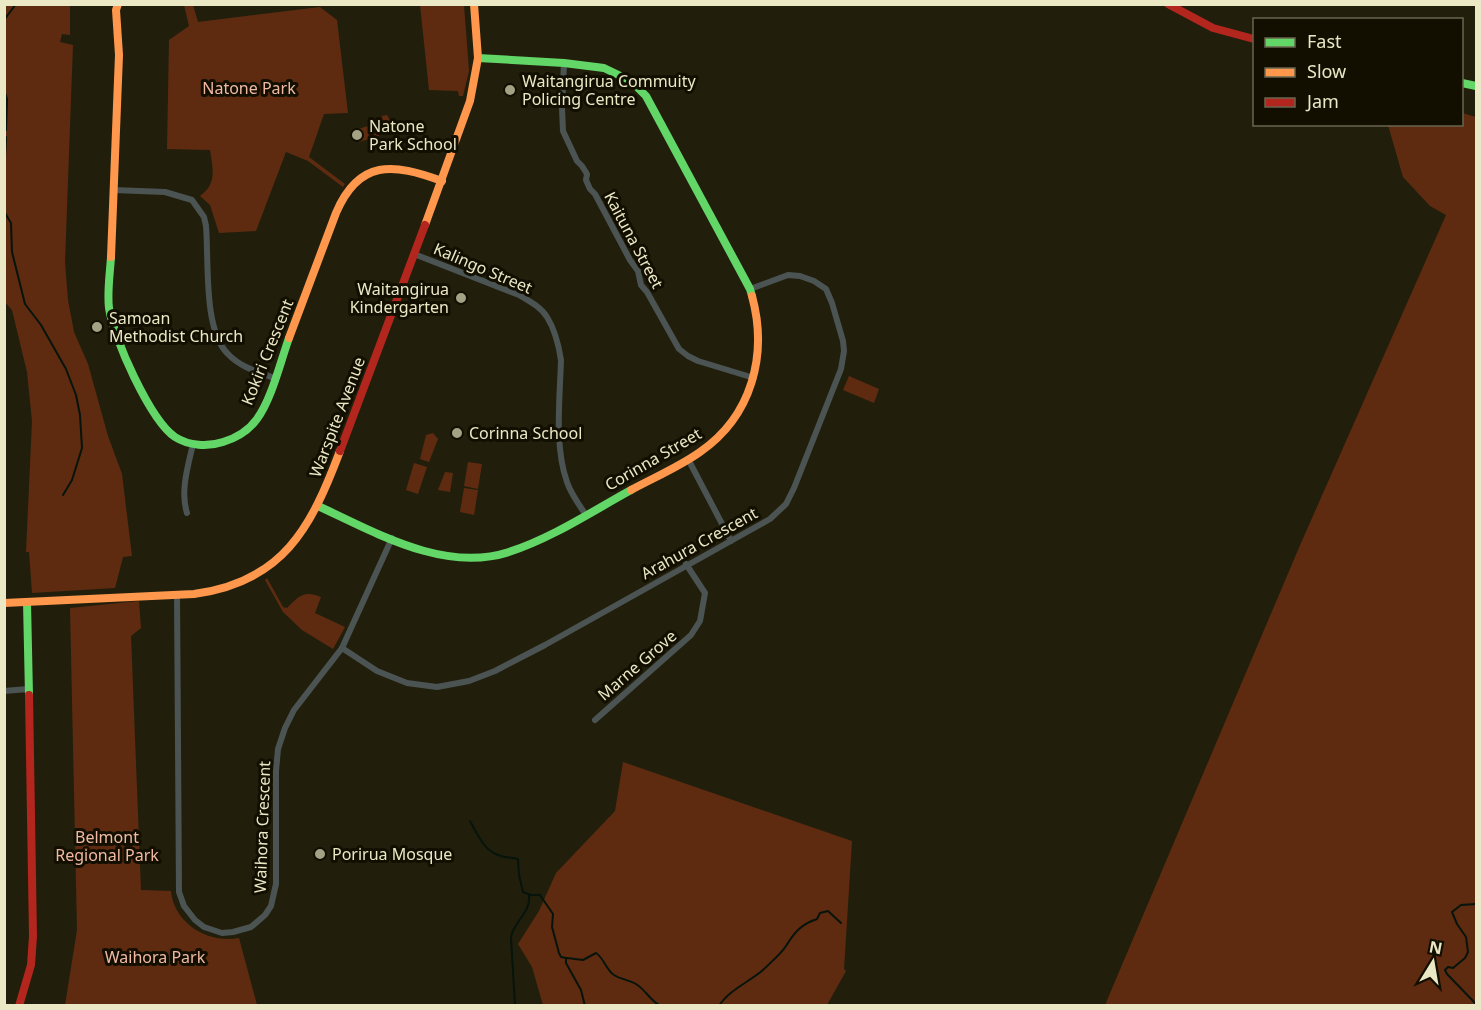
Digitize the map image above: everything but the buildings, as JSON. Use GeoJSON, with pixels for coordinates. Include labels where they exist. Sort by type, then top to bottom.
{"type":"FeatureCollection","features":[{"type":"Feature","properties":{"kind":"street"},"geometry":{"type":"LineString","coordinates":[[118,4],[116,10],[119,55],[109,300],[113,327],[157,418],[178,438],[193,444],[184,490],[187,513]]}},
{"type":"Feature","properties":{"kind":"street","name":"Warspite Avenue"},"geometry":{"type":"LineString","coordinates":[[4,603],[177,594],[227,587],[262,572],[294,544],[318,506],[442,181],[470,101],[478,58],[474,4]]}},
{"type":"Feature","properties":{"kind":"street"},"geometry":{"type":"LineString","coordinates":[[1167,4],[1212,28],[1253,39]]}},
{"type":"Feature","properties":{"kind":"street","name":"Corinna Street"},"geometry":{"type":"LineString","coordinates":[[318,506],[437,555],[476,559],[500,556],[522,549],[688,459],[711,443],[732,421],[748,395],[759,360],[760,338],[758,316],[750,290],[646,96],[631,81],[613,71],[592,65],[478,58]]}},
{"type":"Feature","properties":{"kind":"street","name":"Kaituna Street"},"geometry":{"type":"LineString","coordinates":[[564,63],[562,121],[566,139],[577,161],[587,174],[586,180],[590,189],[638,271],[641,285],[672,339],[687,356],[754,378]]}},
{"type":"Feature","properties":{"kind":"street","name":"Kokiri Crescent"},"geometry":{"type":"LineString","coordinates":[[193,444],[225,442],[243,433],[257,417],[274,378],[341,198],[354,182],[376,170],[396,167],[410,169],[442,181]]}},
{"type":"Feature","properties":{"kind":"street"},"geometry":{"type":"LineString","coordinates":[[113,190],[165,192],[192,200],[207,226],[211,313],[216,337],[224,350],[236,361],[274,378]]}},
{"type":"Feature","properties":{"kind":"street","name":"Kalingo Street"},"geometry":{"type":"LineString","coordinates":[[414,254],[519,295],[547,316],[560,350],[561,360],[560,450],[562,467],[568,485],[586,515]]}},
{"type":"Feature","properties":{"kind":"street","name":"Arahura Crescent"},"geometry":{"type":"LineString","coordinates":[[342,648],[377,671],[407,683],[437,687],[469,681],[495,671],[545,645],[770,519],[786,504],[841,369],[844,351],[832,303],[826,290],[814,281],[788,275],[750,290]]}},
{"type":"Feature","properties":{"kind":"street"},"geometry":{"type":"LineString","coordinates":[[688,459],[731,541]]}},
{"type":"Feature","properties":{"kind":"street","name":"Waihora Crescent"},"geometry":{"type":"LineString","coordinates":[[177,594],[179,888],[184,906],[200,925],[212,931],[234,932],[251,927],[265,915],[271,906],[276,884],[276,771],[278,748],[285,728],[294,710],[342,648],[392,538]]}},
{"type":"Feature","properties":{"kind":"street","name":"Marne Grove"},"geometry":{"type":"LineString","coordinates":[[595,720],[691,635],[700,621],[705,593],[686,564]]}},
{"type":"Feature","properties":{"kind":"street"},"geometry":{"type":"LineString","coordinates":[[19,1005],[31,965],[33,936],[27,602]]}},
{"type":"Feature","properties":{"kind":"street"},"geometry":{"type":"LineString","coordinates":[[4,691],[28,688]]}},
{"type":"Feature","properties":{"kind":"green space"},"geometry":{"type":"Polygon","coordinates":[[[5,4],[70,5],[70,35],[62,34],[60,42],[73,45],[65,262],[68,300],[74,332],[88,364],[108,436],[122,474],[132,556],[123,557],[115,588],[32,593],[29,552],[26,552],[32,421],[27,372],[12,310],[4,301],[5,4]]]}},
{"type":"Feature","properties":{"kind":"green space","name":"Natone Park"},"geometry":{"type":"Polygon","coordinates":[[[184,5],[193,5],[198,22],[320,7],[337,20],[348,113],[324,114],[309,157],[345,184],[343,187],[308,161],[286,152],[256,231],[219,233],[210,205],[200,196],[209,186],[213,176],[210,150],[167,149],[169,40],[189,26],[184,5]]]}},
{"type":"Feature","properties":{"kind":"green space"},"geometry":{"type":"Polygon","coordinates":[[[420,5],[464,5],[469,71],[463,96],[459,96],[458,91],[429,90],[420,5]]]}},
{"type":"Feature","properties":{"kind":"green space"},"geometry":{"type":"Polygon","coordinates":[[[1463,113],[1476,117],[1476,1005],[1105,1005],[1301,543],[1446,215],[1430,206],[1403,177],[1388,126],[1463,126],[1463,113]]]}},
{"type":"Feature","properties":{"kind":"green space"},"geometry":{"type":"Polygon","coordinates":[[[387,115],[394,127],[393,133],[385,134],[380,122],[382,116],[387,115]]]}},
{"type":"Feature","properties":{"kind":"green space"},"geometry":{"type":"Polygon","coordinates":[[[375,124],[379,136],[359,142],[355,130],[375,124]]]}},
{"type":"Feature","properties":{"kind":"green space"},"geometry":{"type":"Polygon","coordinates":[[[849,376],[879,389],[874,403],[843,390],[849,376]]]}},
{"type":"Feature","properties":{"kind":"green space"},"geometry":{"type":"Polygon","coordinates":[[[433,433],[438,439],[429,462],[420,459],[426,435],[433,433]]]}},
{"type":"Feature","properties":{"kind":"green space"},"geometry":{"type":"Polygon","coordinates":[[[468,462],[482,464],[478,489],[464,486],[468,462]]]}},
{"type":"Feature","properties":{"kind":"green space"},"geometry":{"type":"Polygon","coordinates":[[[414,463],[427,467],[418,494],[406,490],[414,463]]]}},
{"type":"Feature","properties":{"kind":"green space"},"geometry":{"type":"Polygon","coordinates":[[[445,472],[453,473],[450,492],[438,490],[445,472]]]}},
{"type":"Feature","properties":{"kind":"green space"},"geometry":{"type":"Polygon","coordinates":[[[464,488],[478,490],[474,515],[460,512],[464,488]]]}},
{"type":"Feature","properties":{"kind":"green space"},"geometry":{"type":"Polygon","coordinates":[[[267,578],[283,607],[287,608],[302,595],[310,594],[321,597],[315,613],[345,627],[333,649],[302,630],[283,612],[265,580],[267,578]]]}},
{"type":"Feature","properties":{"kind":"green space"},"geometry":{"type":"Polygon","coordinates":[[[139,601],[141,628],[131,636],[141,890],[171,891],[179,913],[195,929],[216,938],[239,938],[257,1005],[65,1005],[77,930],[70,608],[139,601]]]}},
{"type":"Feature","properties":{"kind":"green space"},"geometry":{"type":"Polygon","coordinates":[[[623,762],[852,841],[844,969],[846,971],[827,1005],[543,1005],[532,967],[518,944],[539,911],[556,873],[615,811],[623,762]]]}},
{"type":"Feature","properties":{"kind":"waterway"},"geometry":{"type":"LineString","coordinates":[[4,20],[16,4]]}},
{"type":"Feature","properties":{"kind":"waterway"},"geometry":{"type":"LineString","coordinates":[[4,90],[7,99],[6,130]]}},
{"type":"Feature","properties":{"kind":"waterway"},"geometry":{"type":"LineString","coordinates":[[4,177],[6,137]]}},
{"type":"Feature","properties":{"kind":"waterway"},"geometry":{"type":"LineString","coordinates":[[4,209],[11,223],[12,252],[25,304],[41,325],[66,369],[76,395],[82,448],[72,480],[63,495]]}},
{"type":"Feature","properties":{"kind":"waterway"},"geometry":{"type":"LineString","coordinates":[[470,821],[488,849],[501,856],[518,859],[523,892],[540,895],[553,914],[552,927],[559,953],[561,957],[566,958],[566,963],[581,990],[585,1006]]}},
{"type":"Feature","properties":{"kind":"waterway"},"geometry":{"type":"LineString","coordinates":[[515,1006],[511,937],[515,926],[525,912],[529,895]]}},
{"type":"Feature","properties":{"kind":"waterway"},"geometry":{"type":"LineString","coordinates":[[1476,904],[1461,905],[1452,912],[1466,937],[1468,952],[1465,958],[1453,968],[1448,967],[1445,970],[1476,1004]]}},
{"type":"Feature","properties":{"kind":"waterway"},"geometry":{"type":"LineString","coordinates":[[719,1006],[723,1000],[763,970],[798,930],[817,919],[820,913],[828,911],[841,923]]}},
{"type":"Feature","properties":{"kind":"waterway"},"geometry":{"type":"LineString","coordinates":[[567,958],[583,960],[596,953],[611,973],[636,984],[661,1006]]}},
{"type":"Feature","properties":{"kind":"traffic: fast"},"geometry":{"type":"LineString","coordinates":[[478,58],[564,63],[604,68],[631,81],[646,96],[752,296]]}},
{"type":"Feature","properties":{"kind":"traffic: fast"},"geometry":{"type":"LineString","coordinates":[[1463,83],[1476,86]]}},
{"type":"Feature","properties":{"kind":"traffic: fast"},"geometry":{"type":"LineString","coordinates":[[111,257],[108,302],[117,338],[134,377],[155,414],[165,428],[180,440],[199,445],[217,444],[237,436],[250,427],[267,401],[289,338]]}},
{"type":"Feature","properties":{"kind":"traffic: fast"},"geometry":{"type":"LineString","coordinates":[[318,506],[410,547],[435,554],[484,557],[509,552],[541,540],[631,490]]}},
{"type":"Feature","properties":{"kind":"traffic: fast"},"geometry":{"type":"LineString","coordinates":[[27,602],[29,695]]}},
{"type":"Feature","properties":{"kind":"traffic: slow"},"geometry":{"type":"LineString","coordinates":[[111,257],[119,55],[116,10],[118,4]]}},
{"type":"Feature","properties":{"kind":"traffic: slow"},"geometry":{"type":"LineString","coordinates":[[425,225],[470,101],[478,58],[474,4]]}},
{"type":"Feature","properties":{"kind":"traffic: slow"},"geometry":{"type":"LineString","coordinates":[[289,338],[336,213],[345,195],[355,183],[367,174],[393,169],[442,181]]}},
{"type":"Feature","properties":{"kind":"traffic: slow"},"geometry":{"type":"LineString","coordinates":[[631,490],[700,452],[718,437],[744,402],[752,383],[758,340],[752,296]]}},
{"type":"Feature","properties":{"kind":"traffic: slow"},"geometry":{"type":"LineString","coordinates":[[4,603],[194,594],[225,588],[250,577],[272,564],[290,547],[305,527],[340,451]]}},
{"type":"Feature","properties":{"kind":"traffic: jam"},"geometry":{"type":"LineString","coordinates":[[1168,4],[1213,28],[1253,39]]}},
{"type":"Feature","properties":{"kind":"traffic: jam"},"geometry":{"type":"LineString","coordinates":[[340,451],[425,225]]}},
{"type":"Feature","properties":{"kind":"traffic: jam"},"geometry":{"type":"LineString","coordinates":[[19,1006],[31,965],[33,936],[29,695]]}},
{"type":"Feature","properties":{"kind":"place","name":"Waitangirua Commuity Policing Centre"},"geometry":{"type":"Point","coordinates":[510,90]}},
{"type":"Feature","properties":{"kind":"place","name":"Natone Park School"},"geometry":{"type":"Point","coordinates":[357,135]}},
{"type":"Feature","properties":{"kind":"place","name":"Waitangirua Kindergarten"},"geometry":{"type":"Point","coordinates":[461,298]}},
{"type":"Feature","properties":{"kind":"place","name":"Samoan Methodist Church"},"geometry":{"type":"Point","coordinates":[97,327]}},
{"type":"Feature","properties":{"kind":"place","name":"Corinna School"},"geometry":{"type":"Point","coordinates":[457,433]}},
{"type":"Feature","properties":{"kind":"place","name":"Porirua Mosque"},"geometry":{"type":"Point","coordinates":[320,854]}},
{"type":"Feature","properties":{"kind":"park label","name":"Belmont Regional Park"},"geometry":{"type":"Point","coordinates":[107,846]}},
{"type":"Feature","properties":{"kind":"park label","name":"Waihora Park"},"geometry":{"type":"Point","coordinates":[155,957]}}]}
